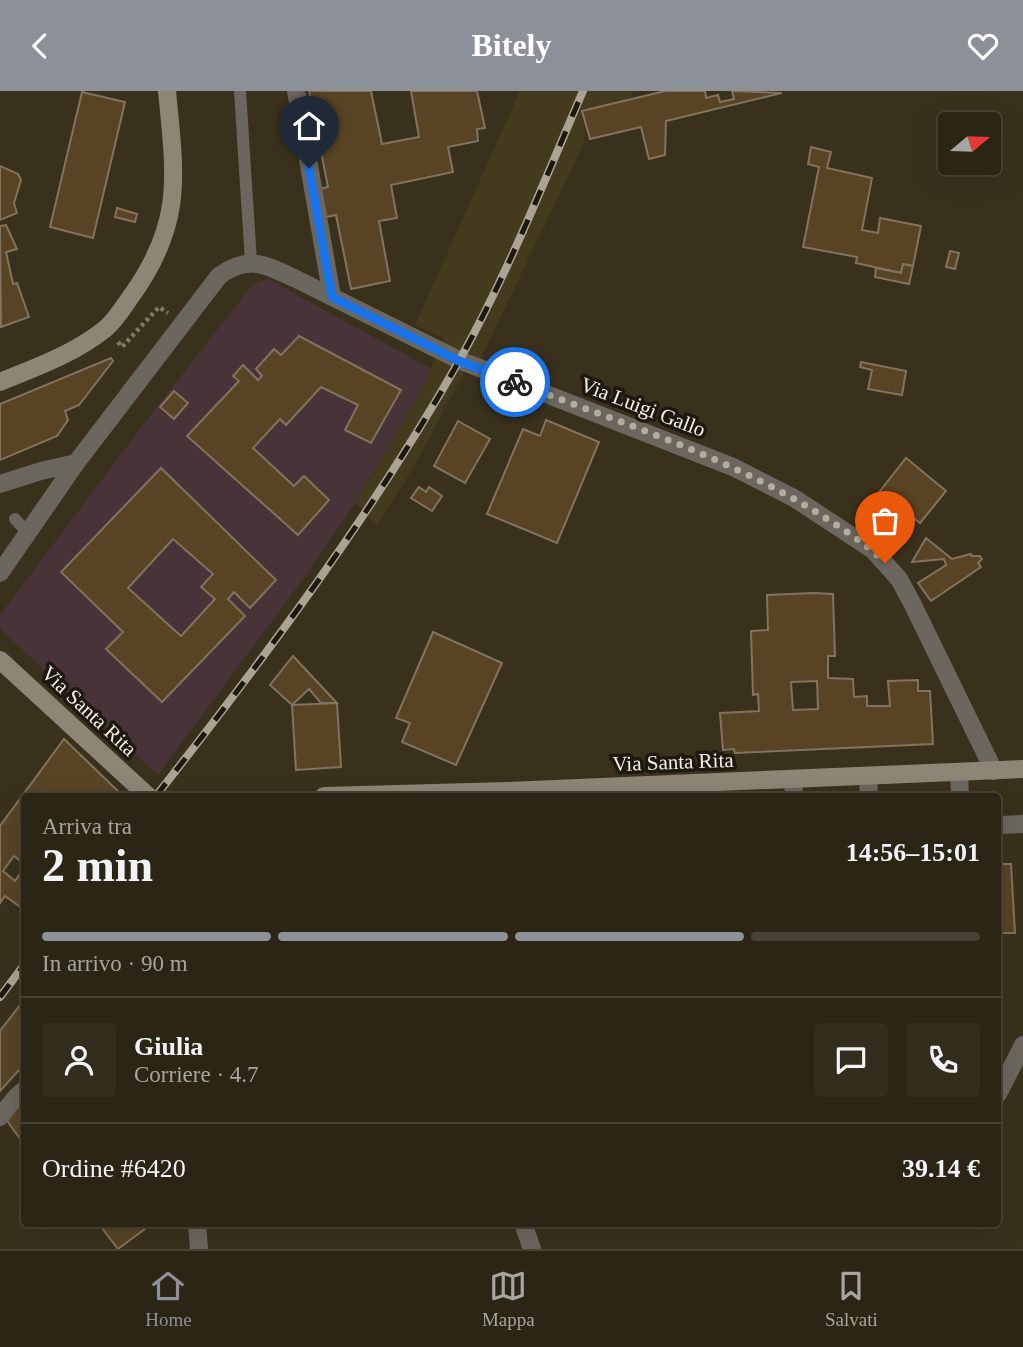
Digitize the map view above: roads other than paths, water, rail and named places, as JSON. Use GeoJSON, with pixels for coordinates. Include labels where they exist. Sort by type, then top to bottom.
{"type":"FeatureCollection","features":[{"type":"Feature","properties":{"kind":"street"},"geometry":{"type":"LineString","coordinates":[[0,382],[61,356],[108,327],[148,272],[169,225],[173,201],[173,155],[167,91]]}},
{"type":"Feature","properties":{"kind":"street"},"geometry":{"type":"LineString","coordinates":[[296,91],[332,297]]}},
{"type":"Feature","properties":{"kind":"street"},"geometry":{"type":"LineString","coordinates":[[0,573],[76,463],[219,276],[231,267],[251,262]]}},
{"type":"Feature","properties":{"kind":"street","name":"Via Luigi Gallo"},"geometry":{"type":"LineString","coordinates":[[251,262],[268,266],[459,361],[733,467],[794,498],[873,550],[899,579],[994,771]]}},
{"type":"Feature","properties":{"kind":"street"},"geometry":{"type":"LineString","coordinates":[[0,484],[76,463]]}},
{"type":"Feature","properties":{"kind":"street","name":"Via Santa Rita"},"geometry":{"type":"LineString","coordinates":[[0,660],[145,793]]}},
{"type":"Feature","properties":{"kind":"street","name":"Via Santa Rita"},"geometry":{"type":"LineString","coordinates":[[500,793],[793,788],[868,776],[1023,769]]}},
{"type":"Feature","properties":{"kind":"street"},"geometry":{"type":"LineString","coordinates":[[959,772],[960,793]]}},
{"type":"Feature","properties":{"kind":"street"},"geometry":{"type":"LineString","coordinates":[[868,776],[869,793]]}},
{"type":"Feature","properties":{"kind":"street"},"geometry":{"type":"LineString","coordinates":[[1001,825],[1023,824]]}},
{"type":"Feature","properties":{"kind":"street"},"geometry":{"type":"LineString","coordinates":[[1001,1088],[1023,1045]]}},
{"type":"Feature","properties":{"kind":"street"},"geometry":{"type":"LineString","coordinates":[[0,1117],[21,1093]]}},
{"type":"Feature","properties":{"kind":"street"},"geometry":{"type":"LineString","coordinates":[[197,1227],[199,1249]]}},
{"type":"Feature","properties":{"kind":"street"},"geometry":{"type":"LineString","coordinates":[[524,1227],[532,1249]]}},
{"type":"Feature","properties":{"kind":"lane"},"geometry":{"type":"LineString","coordinates":[[240,91],[251,262]]}},
{"type":"Feature","properties":{"kind":"lane"},"geometry":{"type":"LineString","coordinates":[[15,519],[28,533]]}},
{"type":"Feature","properties":{"kind":"railway"},"geometry":{"type":"LineString","coordinates":[[158,793],[316,584],[354,530],[425,418],[459,361],[493,295],[583,91]]}},
{"type":"Feature","properties":{"kind":"railway"},"geometry":{"type":"LineString","coordinates":[[0,997],[21,969]]}}]}
